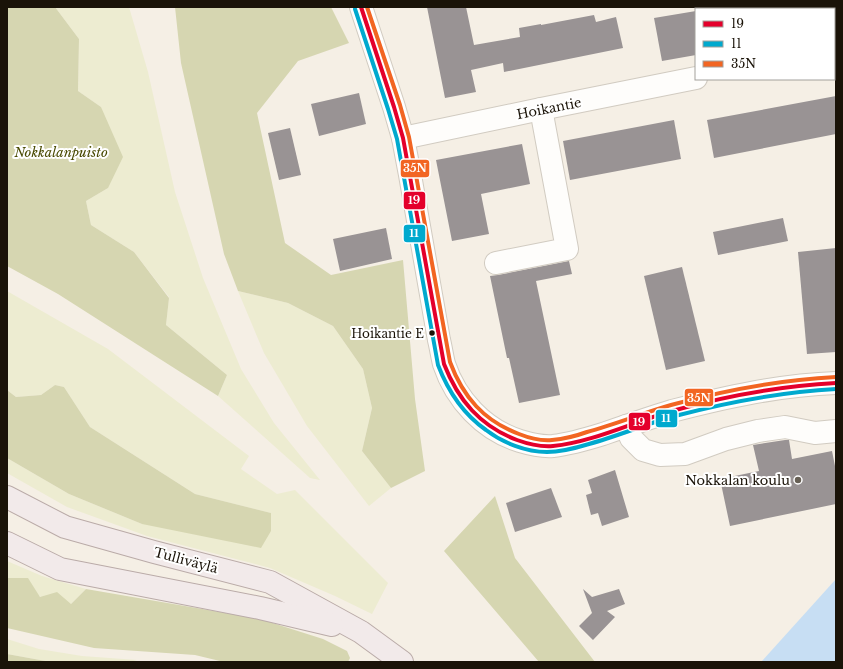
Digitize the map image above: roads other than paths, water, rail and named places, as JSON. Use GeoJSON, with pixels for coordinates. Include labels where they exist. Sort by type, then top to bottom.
{"type":"FeatureCollection","features":[{"type":"Feature","properties":{"kind":"main road","name":"Tulliväylä"},"geometry":{"type":"LineString","coordinates":[[7,497],[65,527],[270,582],[361,632],[402,662]]}},
{"type":"Feature","properties":{"kind":"main road","name":"Tulliväylä"},"geometry":{"type":"LineString","coordinates":[[7,543],[60,569],[260,608],[361,632]]}},
{"type":"Feature","properties":{"kind":"street"},"geometry":{"type":"LineString","coordinates":[[361,7],[403,138],[444,364],[461,398],[473,412],[489,426],[510,438],[531,444],[552,446],[581,441],[670,412],[714,400],[767,390],[836,383]]}},
{"type":"Feature","properties":{"kind":"street","name":"Hoikantie"},"geometry":{"type":"LineString","coordinates":[[403,138],[695,78]]}},
{"type":"Feature","properties":{"kind":"street"},"geometry":{"type":"LineString","coordinates":[[496,264],[567,249],[541,109]]}},
{"type":"Feature","properties":{"kind":"street"},"geometry":{"type":"LineString","coordinates":[[626,426],[631,438],[643,450],[660,455],[685,454],[726,439],[758,431],[786,427],[814,433],[836,432]]}},
{"type":"Feature","properties":{"kind":"water"},"geometry":{"type":"Polygon","coordinates":[[[836,579],[836,662],[761,662],[836,579]]]}},
{"type":"Feature","properties":{"kind":"place","name":"Hoikantie E"},"geometry":{"type":"Point","coordinates":[432,333]}},
{"type":"Feature","properties":{"kind":"place","name":"Nokkalan koulu"},"geometry":{"type":"Point","coordinates":[798,480]}},
{"type":"Feature","properties":{"kind":"park label","name":"Nokkalanpuisto"},"geometry":{"type":"Point","coordinates":[61,152]}}]}
